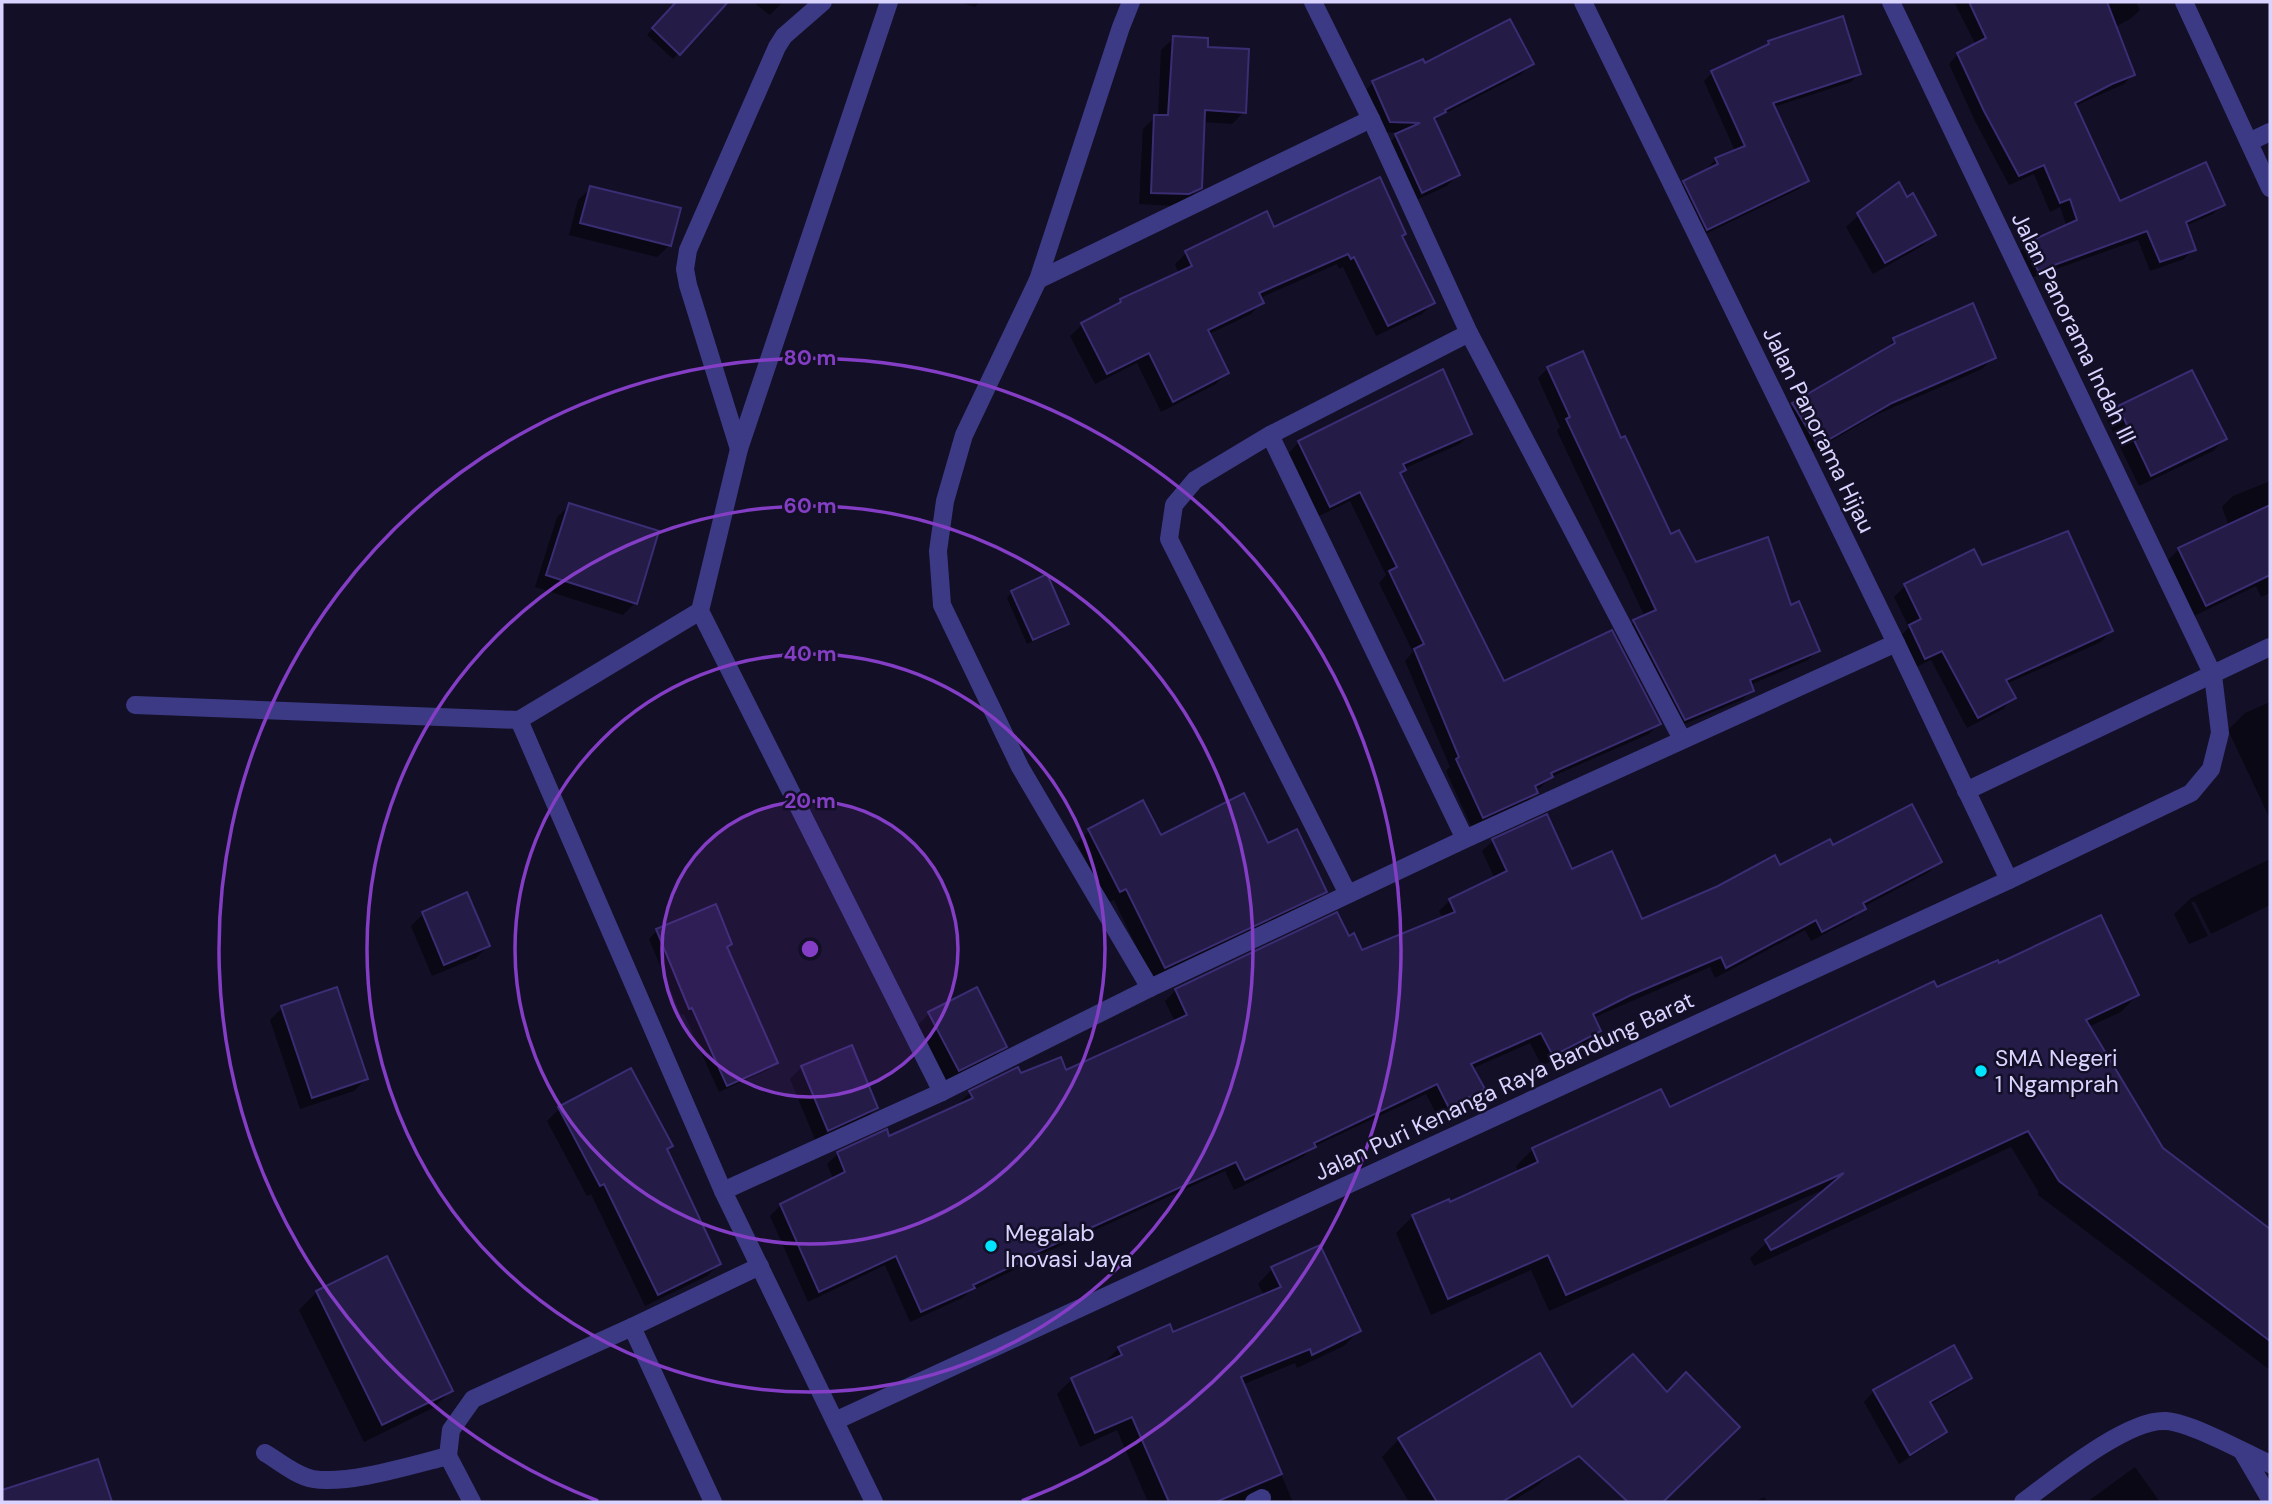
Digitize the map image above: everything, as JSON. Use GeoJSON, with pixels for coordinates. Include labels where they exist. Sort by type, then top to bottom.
{"type":"FeatureCollection","features":[{"type":"Feature","properties":{"kind":"street"},"geometry":{"type":"LineString","coordinates":[[738,449],[688,285],[685,269],[688,250],[777,47],[784,36],[823,2]]}},
{"type":"Feature","properties":{"kind":"street"},"geometry":{"type":"LineString","coordinates":[[889,2],[738,449],[700,611],[942,1092]]}},
{"type":"Feature","properties":{"kind":"street"},"geometry":{"type":"LineString","coordinates":[[1131,2],[1038,280],[964,435],[945,501],[938,551],[942,605],[1020,767],[1150,988]]}},
{"type":"Feature","properties":{"kind":"street"},"geometry":{"type":"LineString","coordinates":[[1313,2],[1371,119],[1469,332],[1682,739]]}},
{"type":"Feature","properties":{"kind":"street","name":"Jalan Panorama Hijau"},"geometry":{"type":"LineString","coordinates":[[1583,2],[2009,880]]}},
{"type":"Feature","properties":{"kind":"street","name":"Jalan Panorama Indah III"},"geometry":{"type":"LineString","coordinates":[[1891,2],[2213,675],[2220,733],[2211,769],[2191,793]]}},
{"type":"Feature","properties":{"kind":"street"},"geometry":{"type":"LineString","coordinates":[[2184,2],[2270,188]]}},
{"type":"Feature","properties":{"kind":"street"},"geometry":{"type":"LineString","coordinates":[[1038,280],[1371,119]]}},
{"type":"Feature","properties":{"kind":"street"},"geometry":{"type":"LineString","coordinates":[[2249,142],[2270,132]]}},
{"type":"Feature","properties":{"kind":"street"},"geometry":{"type":"LineString","coordinates":[[1348,894],[1169,539],[1174,505],[1195,480],[1270,435],[1469,332]]}},
{"type":"Feature","properties":{"kind":"street"},"geometry":{"type":"LineString","coordinates":[[1270,435],[1465,839]]}},
{"type":"Feature","properties":{"kind":"street"},"geometry":{"type":"LineString","coordinates":[[135,705],[519,720],[700,611]]}},
{"type":"Feature","properties":{"kind":"street"},"geometry":{"type":"LineString","coordinates":[[723,1191],[942,1092],[1150,988],[1465,839],[1896,643]]}},
{"type":"Feature","properties":{"kind":"street"},"geometry":{"type":"LineString","coordinates":[[1966,791],[2270,647]]}},
{"type":"Feature","properties":{"kind":"street"},"geometry":{"type":"LineString","coordinates":[[519,720],[723,1191],[874,1502]]}},
{"type":"Feature","properties":{"kind":"street","name":"Jalan Puri Kenanga Raya Bandung Barat"},"geometry":{"type":"LineString","coordinates":[[835,1421],[2009,880],[2191,793]]}},
{"type":"Feature","properties":{"kind":"street"},"geometry":{"type":"LineString","coordinates":[[472,1502],[448,1456],[451,1430],[473,1399],[760,1266]]}},
{"type":"Feature","properties":{"kind":"street"},"geometry":{"type":"LineString","coordinates":[[632,1327],[713,1502]]}},
{"type":"Feature","properties":{"kind":"street"},"geometry":{"type":"LineString","coordinates":[[2023,1502],[2097,1447],[2142,1425],[2163,1421],[2176,1423],[2270,1464]]}},
{"type":"Feature","properties":{"kind":"street"},"geometry":{"type":"LineString","coordinates":[[2242,1451],[2270,1499]]}},
{"type":"Feature","properties":{"kind":"street"},"geometry":{"type":"LineString","coordinates":[[265,1453],[312,1479],[337,1479],[387,1471],[448,1456]]}},
{"type":"Feature","properties":{"kind":"building"},"geometry":{"type":"Polygon","coordinates":[[[676,2],[728,2],[680,55],[652,28],[676,2]]]}},
{"type":"Feature","properties":{"kind":"building"},"geometry":{"type":"Polygon","coordinates":[[[1969,2],[2107,2],[2135,75],[2075,103],[2120,201],[2206,162],[2225,205],[2186,222],[2196,250],[2160,262],[2147,231],[2038,271],[2026,243],[2077,220],[2070,199],[2060,203],[2044,165],[2019,176],[1984,111],[1957,53],[1986,38],[1969,2]]]}},
{"type":"Feature","properties":{"kind":"building"},"geometry":{"type":"Polygon","coordinates":[[[1843,16],[1861,74],[1773,103],[1809,181],[1707,230],[1683,181],[1718,164],[1715,158],[1745,146],[1711,71],[1769,44],[1768,41],[1843,16]]]}},
{"type":"Feature","properties":{"kind":"building"},"geometry":{"type":"Polygon","coordinates":[[[1510,19],[1534,64],[1434,118],[1460,175],[1422,193],[1395,134],[1420,123],[1390,122],[1372,81],[1423,59],[1425,63],[1510,19]]]}},
{"type":"Feature","properties":{"kind":"building"},"geometry":{"type":"Polygon","coordinates":[[[1173,36],[1208,38],[1208,47],[1249,49],[1246,113],[1205,110],[1202,188],[1189,194],[1151,193],[1154,115],[1168,115],[1173,36]]]}},
{"type":"Feature","properties":{"kind":"building"},"geometry":{"type":"Polygon","coordinates":[[[1380,177],[1406,234],[1402,236],[1435,303],[1388,326],[1354,257],[1351,259],[1348,254],[1259,293],[1264,303],[1208,330],[1229,373],[1173,402],[1149,353],[1107,374],[1081,323],[1121,302],[1120,299],[1192,266],[1185,251],[1267,211],[1274,227],[1380,177]]]}},
{"type":"Feature","properties":{"kind":"building"},"geometry":{"type":"Polygon","coordinates":[[[1899,182],[1907,197],[1913,193],[1936,235],[1885,263],[1857,213],[1899,182]]]}},
{"type":"Feature","properties":{"kind":"building"},"geometry":{"type":"Polygon","coordinates":[[[590,186],[681,208],[671,246],[580,223],[590,186]]]}},
{"type":"Feature","properties":{"kind":"building"},"geometry":{"type":"Polygon","coordinates":[[[1973,303],[1996,358],[1892,403],[1818,446],[1792,403],[1895,343],[1893,338],[1973,303]]]}},
{"type":"Feature","properties":{"kind":"building"},"geometry":{"type":"Polygon","coordinates":[[[1583,351],[1621,438],[1625,436],[1671,534],[1679,530],[1696,562],[1768,537],[1791,605],[1799,601],[1820,651],[1750,680],[1754,691],[1685,720],[1633,620],[1656,610],[1566,419],[1570,417],[1547,367],[1583,351]]]}},
{"type":"Feature","properties":{"kind":"building"},"geometry":{"type":"Polygon","coordinates":[[[1443,369],[1472,434],[1403,464],[1406,470],[1400,473],[1504,681],[1612,630],[1661,724],[1551,773],[1553,777],[1535,786],[1538,793],[1483,818],[1456,759],[1459,757],[1414,649],[1424,644],[1389,571],[1397,567],[1360,492],[1330,507],[1298,441],[1443,369]]]}},
{"type":"Feature","properties":{"kind":"building"},"geometry":{"type":"Polygon","coordinates":[[[2192,370],[2227,439],[2151,476],[2118,406],[2192,370]]]}},
{"type":"Feature","properties":{"kind":"building"},"geometry":{"type":"Polygon","coordinates":[[[569,503],[659,531],[637,604],[546,575],[569,503]]]}},
{"type":"Feature","properties":{"kind":"building"},"geometry":{"type":"Polygon","coordinates":[[[2270,505],[2270,575],[2206,606],[2178,548],[2270,505]]]}},
{"type":"Feature","properties":{"kind":"building"},"geometry":{"type":"Polygon","coordinates":[[[2068,531],[2113,631],[2006,680],[2016,698],[1978,718],[1942,651],[1925,659],[1909,625],[1921,619],[1904,584],[1974,549],[1982,565],[2068,531]]]}},
{"type":"Feature","properties":{"kind":"building"},"geometry":{"type":"Polygon","coordinates":[[[1047,574],[1069,624],[1033,640],[1011,591],[1047,574]]]}},
{"type":"Feature","properties":{"kind":"building"},"geometry":{"type":"Polygon","coordinates":[[[1244,793],[1268,843],[1297,829],[1327,892],[1165,968],[1126,889],[1120,892],[1088,829],[1143,800],[1161,835],[1244,793]]]}},
{"type":"Feature","properties":{"kind":"building"},"geometry":{"type":"Polygon","coordinates":[[[1912,804],[1942,862],[1863,903],[1866,909],[1822,932],[1816,920],[1726,968],[1721,957],[1631,995],[1593,1014],[1601,1031],[1553,1056],[1541,1033],[1471,1064],[1485,1089],[1449,1108],[1437,1084],[1314,1143],[1316,1147],[1245,1180],[1236,1162],[1026,1257],[1027,1259],[973,1285],[975,1288],[921,1312],[896,1256],[819,1292],[780,1204],[845,1172],[837,1152],[887,1129],[889,1136],[973,1098],[969,1091],[1018,1067],[1021,1073],[1061,1057],[1066,1070],[1187,1015],[1175,989],[1337,912],[1349,936],[1354,933],[1362,950],[1455,912],[1449,899],[1507,871],[1492,839],[1547,814],[1572,869],[1612,851],[1642,919],[1718,886],[1775,855],[1780,865],[1830,839],[1833,845],[1912,804]]]}},
{"type":"Feature","properties":{"kind":"building"},"geometry":{"type":"Polygon","coordinates":[[[467,892],[490,946],[444,965],[422,912],[467,892]]]}},
{"type":"Feature","properties":{"kind":"building"},"geometry":{"type":"Polygon","coordinates":[[[716,904],[732,944],[727,947],[778,1063],[727,1086],[692,1008],[689,1009],[656,929],[716,904]]]}},
{"type":"Feature","properties":{"kind":"building"},"geometry":{"type":"Polygon","coordinates":[[[2101,915],[2139,995],[2086,1020],[2163,1148],[2270,1229],[2270,1341],[2059,1181],[2028,1131],[1771,1250],[1765,1240],[1844,1173],[1566,1295],[1548,1255],[1448,1299],[1412,1215],[1449,1199],[1450,1202],[1538,1162],[1532,1148],[1661,1089],[1670,1107],[1934,981],[1937,987],[1998,960],[1999,963],[2101,915]]]}},
{"type":"Feature","properties":{"kind":"building"},"geometry":{"type":"Polygon","coordinates":[[[337,987],[368,1079],[312,1098],[281,1006],[337,987]]]}},
{"type":"Feature","properties":{"kind":"building"},"geometry":{"type":"Polygon","coordinates":[[[977,987],[1007,1047],[959,1071],[928,1012],[977,987]]]}},
{"type":"Feature","properties":{"kind":"building"},"geometry":{"type":"Polygon","coordinates":[[[852,1045],[878,1108],[828,1131],[801,1066],[852,1045]]]}},
{"type":"Feature","properties":{"kind":"building"},"geometry":{"type":"Polygon","coordinates":[[[631,1068],[673,1146],[667,1149],[721,1264],[658,1295],[604,1184],[600,1186],[558,1107],[631,1068]]]}},
{"type":"Feature","properties":{"kind":"building"},"geometry":{"type":"Polygon","coordinates":[[[1320,1245],[1361,1331],[1312,1355],[1310,1349],[1241,1377],[1282,1474],[1216,1502],[1169,1502],[1132,1417],[1095,1433],[1071,1378],[1122,1355],[1118,1347],[1170,1324],[1173,1332],[1281,1287],[1271,1267],[1320,1245]]]}},
{"type":"Feature","properties":{"kind":"building"},"geometry":{"type":"Polygon","coordinates":[[[387,1256],[453,1391],[382,1425],[316,1291],[387,1256]]]}},
{"type":"Feature","properties":{"kind":"building"},"geometry":{"type":"Polygon","coordinates":[[[1954,1345],[1972,1378],[1930,1402],[1947,1432],[1910,1455],[1873,1390],[1954,1345]]]}},
{"type":"Feature","properties":{"kind":"building"},"geometry":{"type":"Polygon","coordinates":[[[1540,1353],[1572,1407],[1633,1354],[1667,1392],[1686,1372],[1740,1427],[1663,1502],[1628,1502],[1579,1456],[1502,1502],[1437,1502],[1398,1438],[1540,1353]]]}},
{"type":"Feature","properties":{"kind":"building"},"geometry":{"type":"Polygon","coordinates":[[[98,1459],[112,1502],[2,1502],[2,1490],[98,1459]]]}},
{"type":"Feature","properties":{"kind":"place","name":"SMA Negeri 1 Ngamprah"},"geometry":{"type":"Point","coordinates":[1981,1071]}},
{"type":"Feature","properties":{"kind":"place","name":"Megalab Inovasi Jaya"},"geometry":{"type":"Point","coordinates":[991,1246]}}]}
